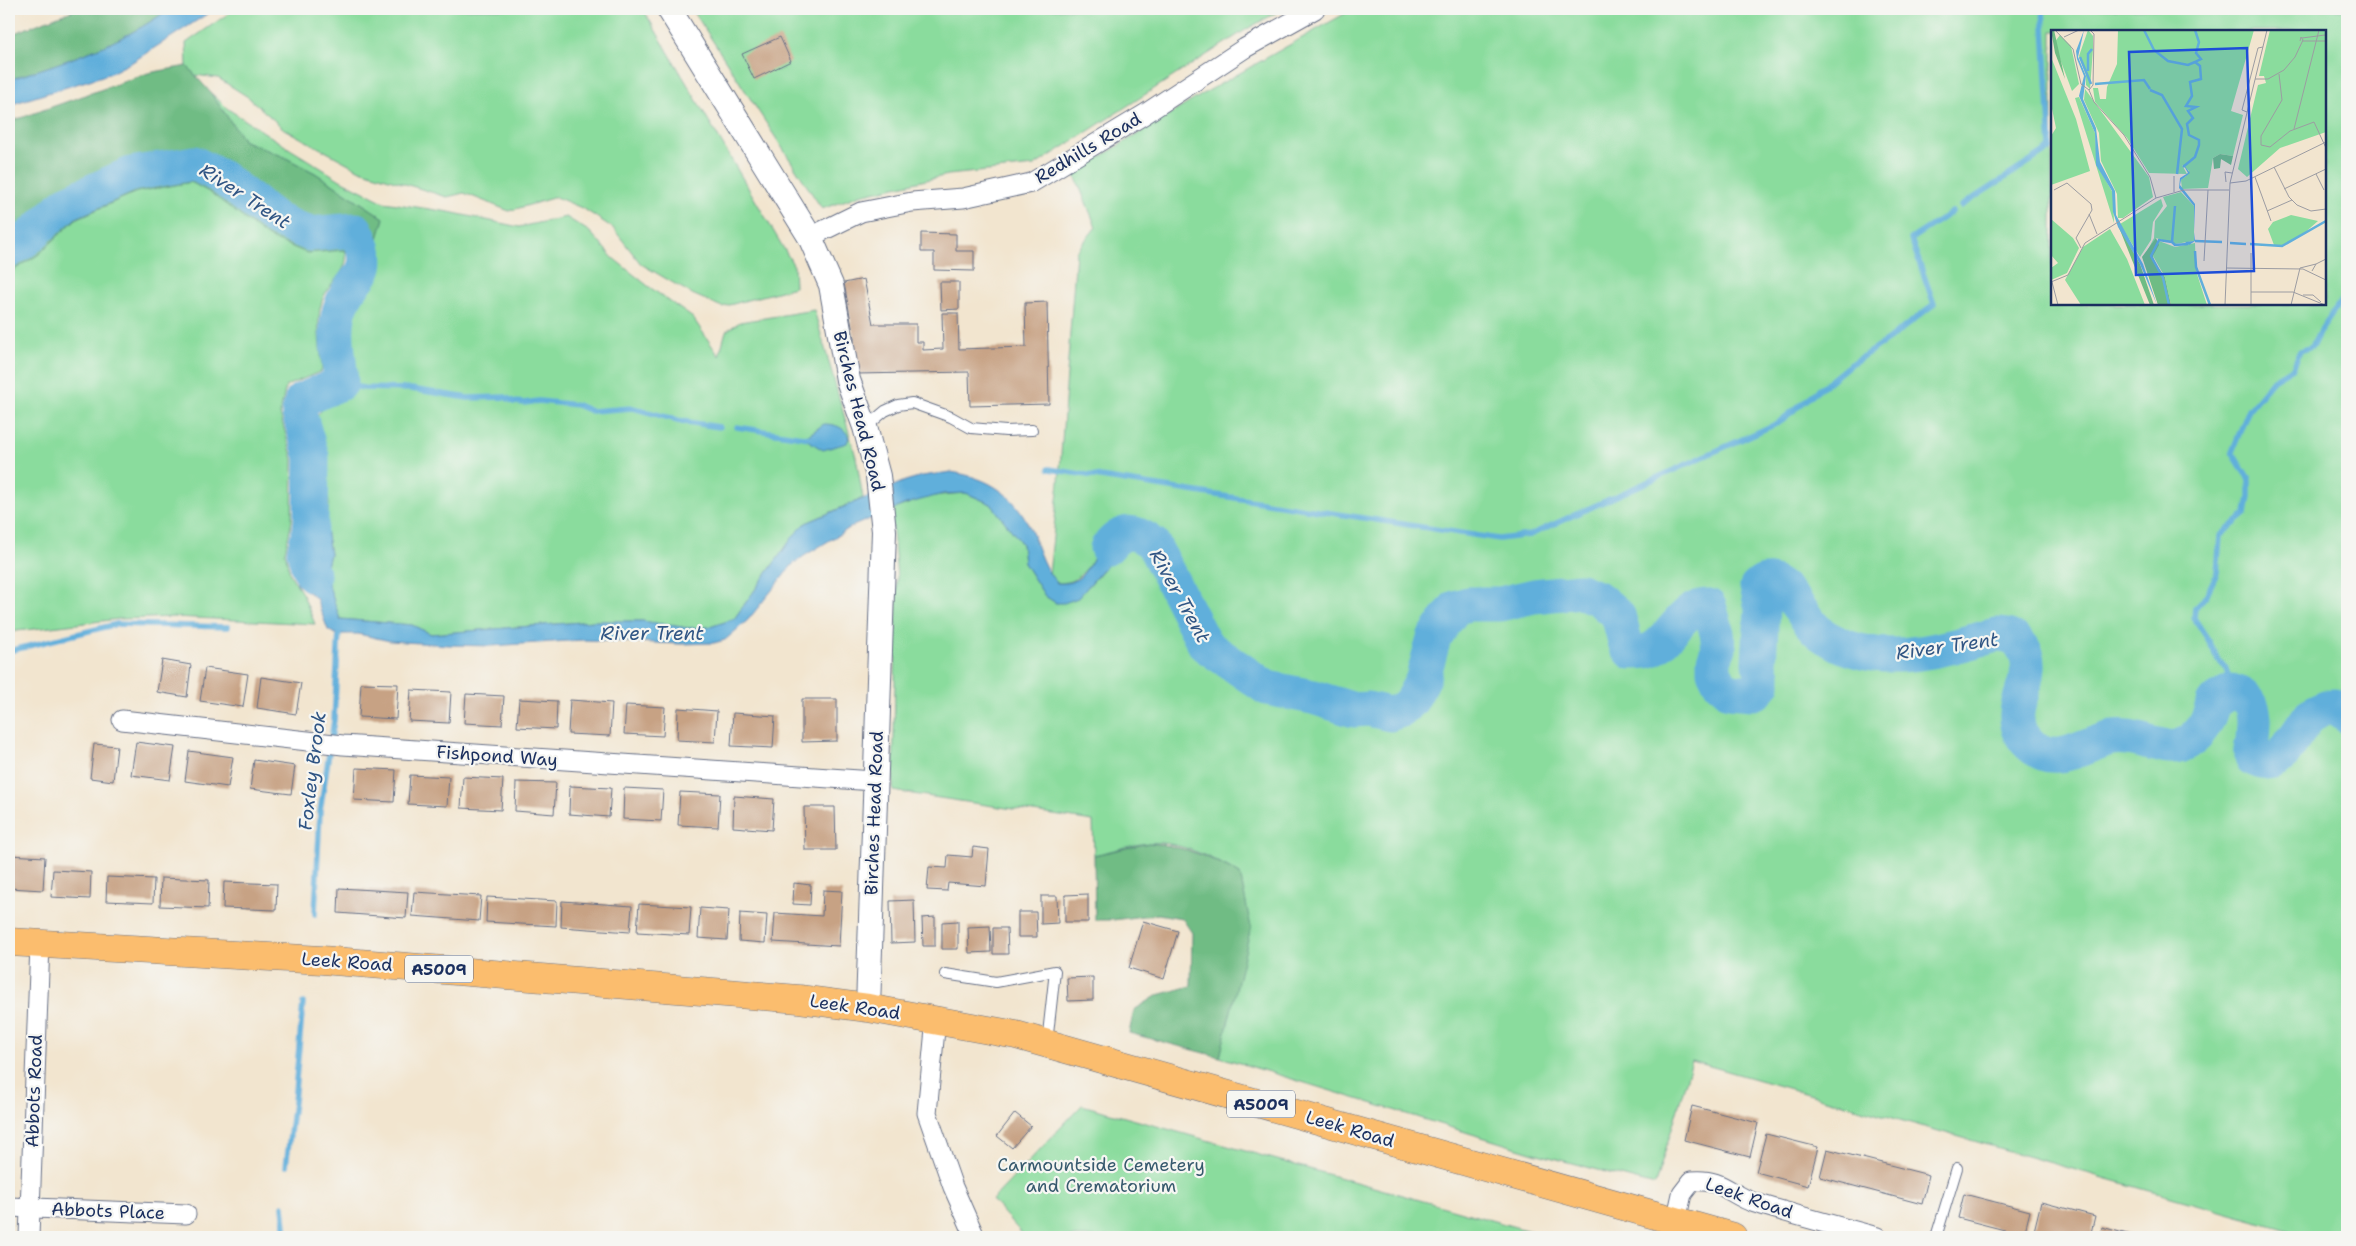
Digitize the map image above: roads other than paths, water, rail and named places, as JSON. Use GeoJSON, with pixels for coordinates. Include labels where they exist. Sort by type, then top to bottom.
{"type":"FeatureCollection","features":[{"type":"Feature","properties":{"kind":"main road","name":"Leek Road"},"geometry":{"type":"LineString","coordinates":[[9,942],[332,961],[799,998],[868,1008],[1016,1035],[1047,1043],[1733,1237]]}},
{"type":"Feature","properties":{"kind":"street","name":"Birches Head Road"},"geometry":{"type":"LineString","coordinates":[[669,9],[810,238],[831,285],[848,380],[865,427],[878,476],[884,531],[874,781],[868,1008]]}},
{"type":"Feature","properties":{"kind":"street","name":"Redhills Road"},"geometry":{"type":"LineString","coordinates":[[810,238],[861,212],[912,202],[963,198],[1032,183],[1145,114],[1245,48],[1315,9]]}},
{"type":"Feature","properties":{"kind":"street","name":"Fishpond Way"},"geometry":{"type":"LineString","coordinates":[[122,720],[343,746],[874,781]]}},
{"type":"Feature","properties":{"kind":"street","name":"Abbots Road"},"geometry":{"type":"LineString","coordinates":[[29,1237],[40,944]]}},
{"type":"Feature","properties":{"kind":"street"},"geometry":{"type":"LineString","coordinates":[[936,1020],[927,1113],[953,1187],[975,1237]]}},
{"type":"Feature","properties":{"kind":"street","name":"Leek Road"},"geometry":{"type":"LineString","coordinates":[[1676,1221],[1682,1194],[1692,1181],[1706,1180],[1727,1187],[1753,1202],[1877,1237]]}},
{"type":"Feature","properties":{"kind":"street","name":"Abbots Place"},"geometry":{"type":"LineString","coordinates":[[9,1207],[186,1214]]}},
{"type":"Feature","properties":{"kind":"lane"},"geometry":{"type":"LineString","coordinates":[[865,427],[885,411],[898,405],[912,403],[951,417],[971,428],[1006,431],[1032,430]]}},
{"type":"Feature","properties":{"kind":"lane"},"geometry":{"type":"LineString","coordinates":[[945,974],[996,982],[1055,971],[1047,1043]]}},
{"type":"Feature","properties":{"kind":"lane"},"geometry":{"type":"LineString","coordinates":[[1936,1237],[1957,1168]]}},
{"type":"Feature","properties":{"kind":"water"},"geometry":{"type":"Polygon","coordinates":[[[169,9],[215,9],[134,61],[109,74],[9,105],[9,80],[92,51],[132,33],[169,9]]]}},
{"type":"Feature","properties":{"kind":"water"},"geometry":{"type":"Polygon","coordinates":[[[824,424],[842,428],[849,437],[847,443],[823,450],[804,438],[824,424]]]}},
{"type":"Feature","properties":{"kind":"water"},"geometry":{"type":"Polygon","coordinates":[[[951,472],[991,484],[1011,500],[1027,521],[1045,566],[1057,583],[1071,582],[1080,577],[1110,536],[1118,527],[1128,522],[1138,522],[1150,527],[1145,549],[1136,542],[1125,544],[1078,598],[1064,603],[1056,603],[1045,596],[1024,563],[1022,544],[991,504],[966,493],[943,494],[906,504],[853,526],[804,556],[793,564],[748,620],[725,640],[714,643],[681,644],[584,640],[491,646],[449,645],[390,641],[358,634],[335,634],[328,630],[316,598],[297,584],[294,569],[303,529],[326,529],[330,554],[325,574],[340,619],[412,625],[431,634],[594,621],[642,621],[688,628],[710,627],[734,619],[795,534],[806,523],[905,481],[922,476],[951,472]]]}},
{"type":"Feature","properties":{"kind":"waterway"},"geometry":{"type":"LineString","coordinates":[[1961,206],[2051,148],[2043,9]]}},
{"type":"Feature","properties":{"kind":"waterway","name":"River Trent"},"geometry":{"type":"LineString","coordinates":[[9,251],[27,239],[66,203],[131,174],[194,163],[221,177],[277,220],[310,234],[356,230],[366,257],[365,266],[346,294],[338,315],[337,344],[341,383],[302,400],[299,413],[312,457],[311,523],[304,552],[308,567],[313,575]]}},
{"type":"Feature","properties":{"kind":"waterway"},"geometry":{"type":"LineString","coordinates":[[1049,469],[1499,539],[1530,535],[1778,423],[1847,367],[1889,339],[1934,304],[1911,239],[1952,212]]}},
{"type":"Feature","properties":{"kind":"waterway"},"geometry":{"type":"LineString","coordinates":[[2231,691],[2231,681],[2227,669],[2218,660],[2209,641],[2194,618],[2195,608],[2206,596],[2217,573],[2220,536],[2246,514],[2249,480],[2232,452],[2249,409],[2273,380],[2293,368],[2300,351],[2312,347],[2320,331],[2347,292]]}},
{"type":"Feature","properties":{"kind":"waterway"},"geometry":{"type":"LineString","coordinates":[[341,383],[363,388],[411,389],[468,398],[505,397],[514,402],[539,401],[577,405],[591,411],[633,408],[681,421],[719,427]]}},
{"type":"Feature","properties":{"kind":"waterway"},"geometry":{"type":"LineString","coordinates":[[737,427],[810,438]]}},
{"type":"Feature","properties":{"kind":"waterway","name":"River Trent"},"geometry":{"type":"LineString","coordinates":[[1107,548],[1118,537],[1129,533],[1140,536],[1153,544],[1205,645],[1267,688],[1313,697],[1354,710],[1368,709],[1390,714],[1402,710],[1411,701],[1422,681],[1434,638],[1455,608],[1468,604],[1500,604],[1534,596],[1580,591],[1599,599],[1618,615],[1626,645],[1632,652],[1646,651],[1654,648],[1693,610],[1709,606],[1717,633],[1719,648],[1714,660],[1714,671],[1720,683],[1729,691],[1753,693],[1758,691],[1763,684],[1763,675],[1759,663],[1762,608],[1757,587],[1764,582],[1772,582],[1788,594],[1814,628],[1821,634],[1853,649],[1873,654],[1914,654],[1996,635],[2012,638],[2020,644],[2028,660],[2028,669],[2017,713],[2020,732],[2026,741],[2037,750],[2047,754],[2058,755],[2068,753],[2102,741],[2121,737],[2166,747],[2180,746],[2198,734],[2209,717],[2213,703],[2231,691],[2246,698],[2250,703],[2254,716],[2251,755],[2252,758],[2263,762],[2269,763],[2280,759],[2310,715],[2326,707],[2336,706],[2347,716]]}},
{"type":"Feature","properties":{"kind":"waterway"},"geometry":{"type":"LineString","coordinates":[[9,651],[117,624],[228,627]]}},
{"type":"Feature","properties":{"kind":"waterway","name":"Foxley Brook"},"geometry":{"type":"LineString","coordinates":[[315,914],[320,812],[334,720],[339,631]]}},
{"type":"Feature","properties":{"kind":"waterway","name":"Foxley Brook"},"geometry":{"type":"LineString","coordinates":[[286,1166],[303,1003]]}},
{"type":"Feature","properties":{"kind":"waterway","name":"Foxley Brook"},"geometry":{"type":"LineString","coordinates":[[283,1206],[286,1237]]}},
{"type":"Feature","properties":{"kind":"park label","name":"Carmountside Cemetery and Crematorium"},"geometry":{"type":"Point","coordinates":[1101,1175]}}]}
